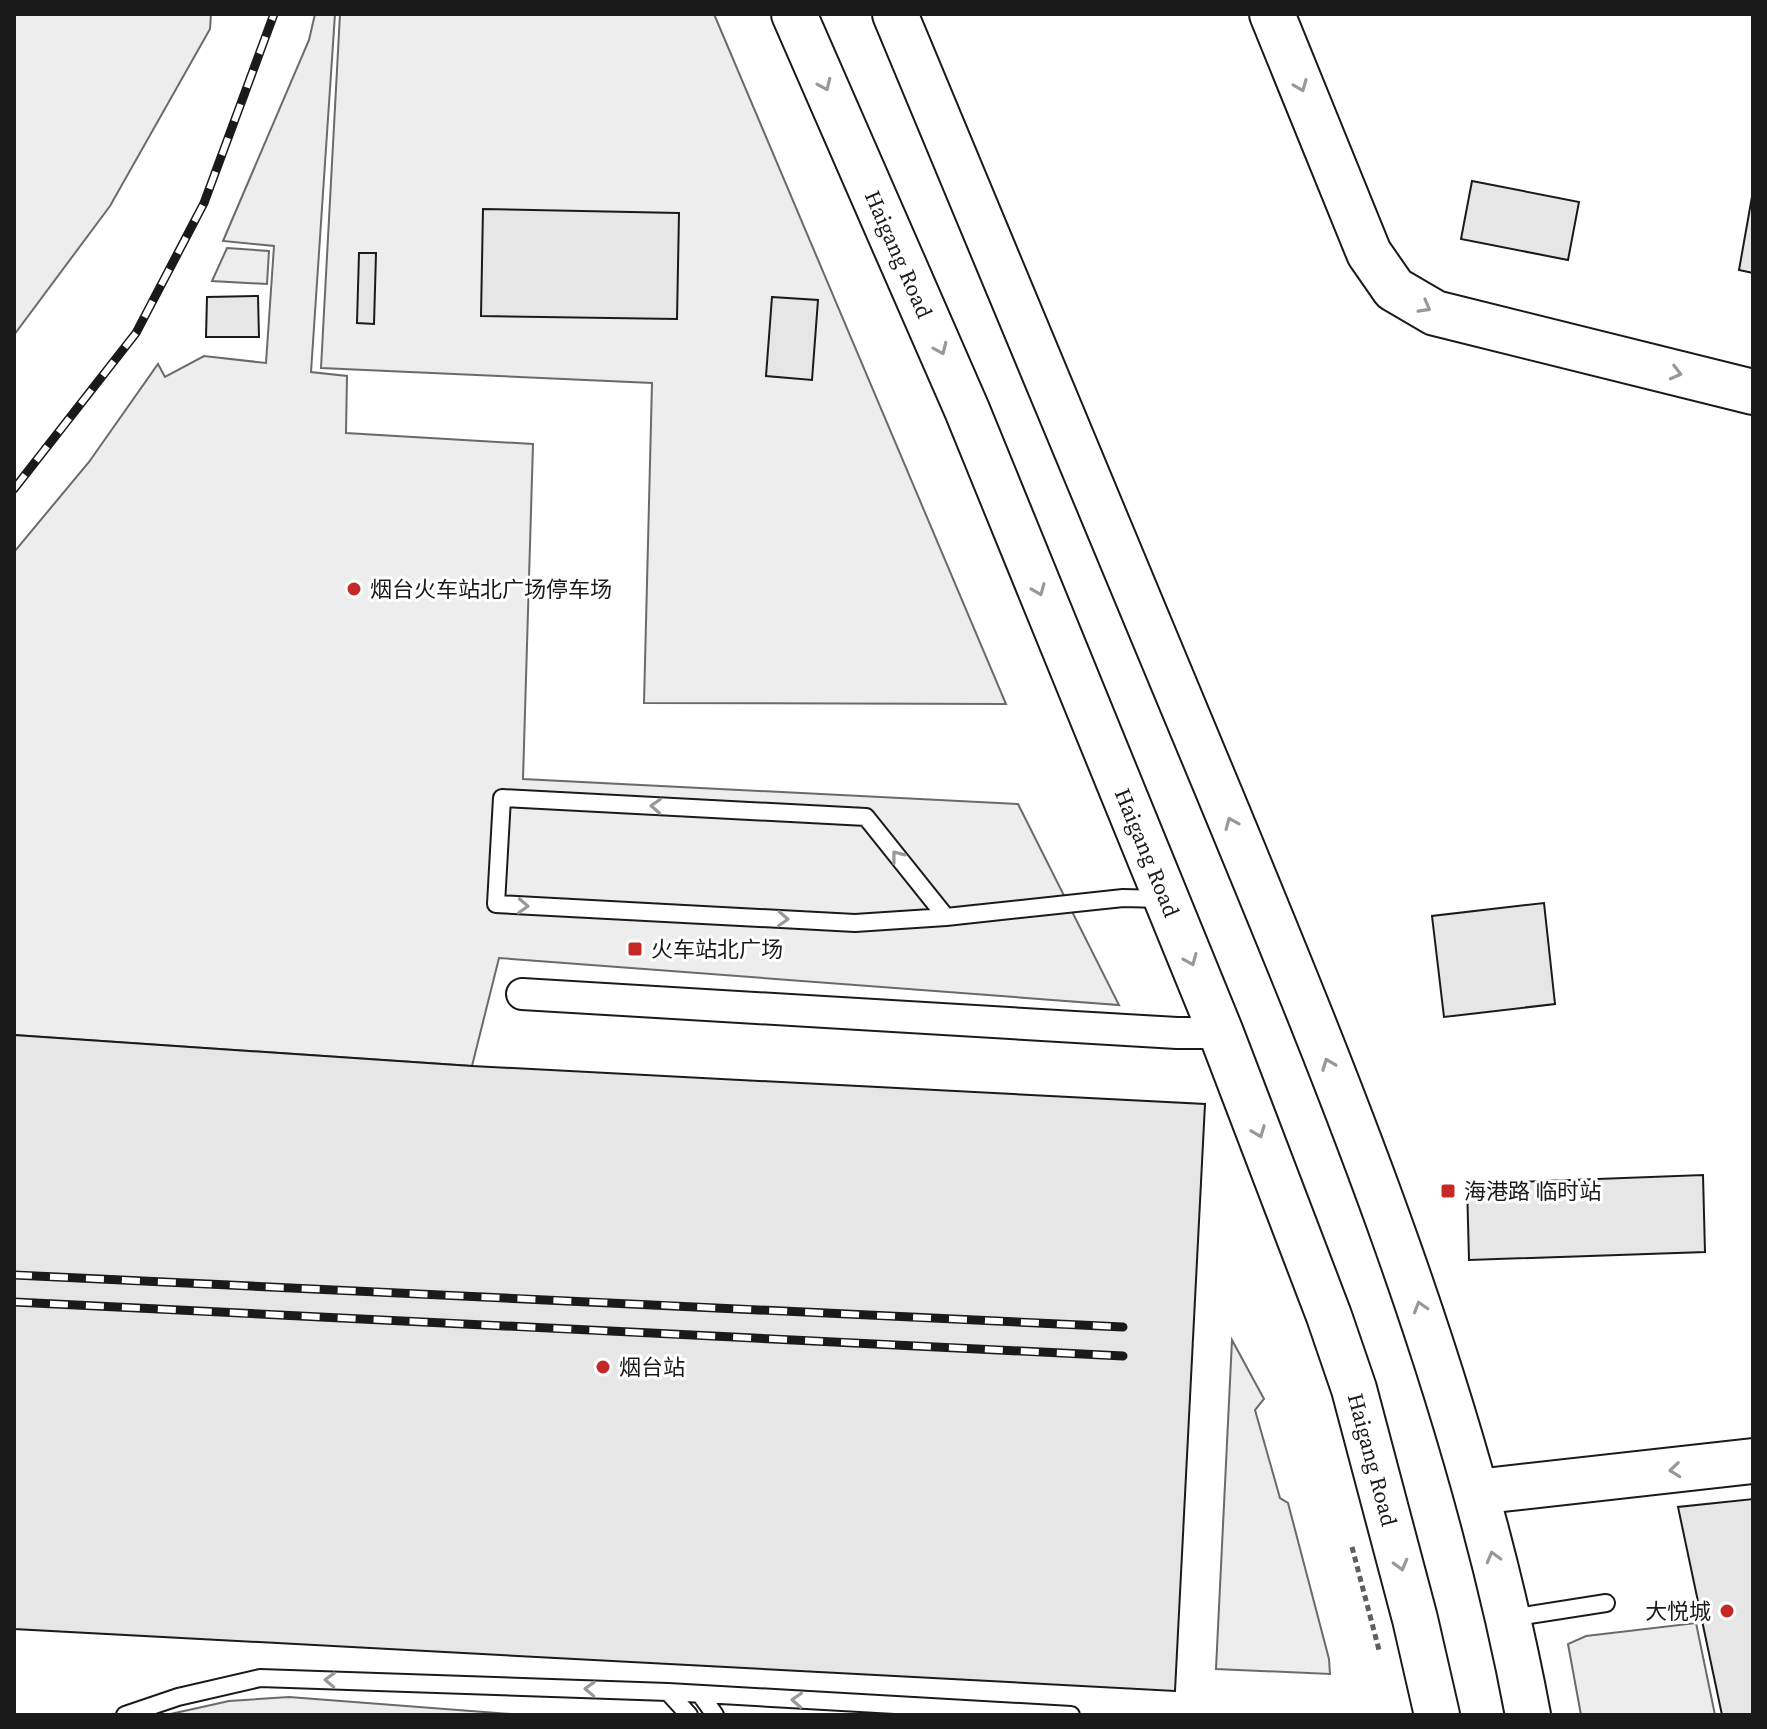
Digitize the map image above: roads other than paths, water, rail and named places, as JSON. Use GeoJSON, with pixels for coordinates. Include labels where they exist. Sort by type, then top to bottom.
{"type":"FeatureCollection","features":[{"type":"Feature","properties":{"kind":"main road","name":"Haigang Road"},"geometry":{"type":"LineString","coordinates":[[794,14],[967,410],[1221,1033],[1329,1316],[1354,1389],[1437,1715]]}},
{"type":"Feature","properties":{"kind":"main road"},"geometry":{"type":"LineString","coordinates":[[895,14],[1277,934],[1414,1286],[1476,1492],[1509,1618],[1528,1715]]}},
{"type":"Feature","properties":{"kind":"main road"},"geometry":{"type":"LineString","coordinates":[[1272,14],[1369,253],[1394,289],[1435,313],[1753,392]]}},
{"type":"Feature","properties":{"kind":"main road"},"geometry":{"type":"LineString","coordinates":[[1476,1492],[1753,1461]]}},
{"type":"Feature","properties":{"kind":"street"},"geometry":{"type":"LineString","coordinates":[[522,994],[1177,1033],[1221,1033]]}},
{"type":"Feature","properties":{"kind":"lane"},"geometry":{"type":"LineString","coordinates":[[946,917],[866,817],[502,798],[496,904],[855,923],[946,917],[1123,898],[1165,899]]}},
{"type":"Feature","properties":{"kind":"lane"},"geometry":{"type":"LineString","coordinates":[[1509,1618],[1606,1603]]}},
{"type":"Feature","properties":{"kind":"lane"},"geometry":{"type":"LineString","coordinates":[[125,1715],[178,1697],[260,1678],[668,1692],[1071,1715]]}},
{"type":"Feature","properties":{"kind":"lane"},"geometry":{"type":"LineString","coordinates":[[668,1692],[689,1715]]}},
{"type":"Feature","properties":{"kind":"lane"},"geometry":{"type":"LineString","coordinates":[[700,1694],[715,1715]]}},
{"type":"Feature","properties":{"kind":"railway"},"geometry":{"type":"LineString","coordinates":[[14,489],[136,333],[204,203],[274,14]]}},
{"type":"Feature","properties":{"kind":"railway"},"geometry":{"type":"LineString","coordinates":[[14,1275],[1123,1327]]}},
{"type":"Feature","properties":{"kind":"railway"},"geometry":{"type":"LineString","coordinates":[[14,1302],[1123,1356]]}},
{"type":"Feature","properties":{"kind":"place","name":"烟台火车站北广场停车场"},"geometry":{"type":"Point","coordinates":[354,589]}},
{"type":"Feature","properties":{"kind":"place","name":"火车站北广场"},"geometry":{"type":"Point","coordinates":[635,949]}},
{"type":"Feature","properties":{"kind":"place","name":"海港路 临时站"},"geometry":{"type":"Point","coordinates":[1448,1191]}},
{"type":"Feature","properties":{"kind":"place","name":"烟台站"},"geometry":{"type":"Point","coordinates":[603,1367]}},
{"type":"Feature","properties":{"kind":"place","name":"大悦城"},"geometry":{"type":"Point","coordinates":[1727,1611]}}]}
